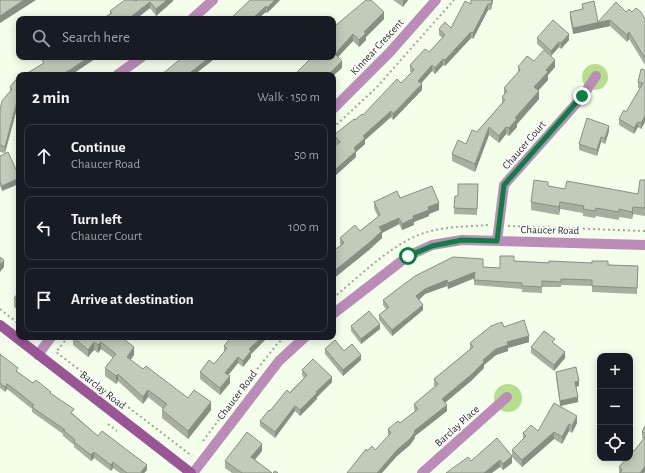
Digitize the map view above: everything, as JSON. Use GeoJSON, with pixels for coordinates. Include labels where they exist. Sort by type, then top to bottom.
{"type":"FeatureCollection","features":[{"type":"Feature","properties":{"kind":"street"},"geometry":{"type":"LineString","coordinates":[[195,16],[213,0]]}},
{"type":"Feature","properties":{"kind":"street","name":"Kinnear Crescent"},"geometry":{"type":"LineString","coordinates":[[336,106],[390,52],[436,0]]}},
{"type":"Feature","properties":{"kind":"street"},"geometry":{"type":"LineString","coordinates":[[121,72],[138,60]]}},
{"type":"Feature","properties":{"kind":"street","name":"Chaucer Court"},"geometry":{"type":"LineString","coordinates":[[497,241],[504,185],[582,96],[596,76]]}},
{"type":"Feature","properties":{"kind":"street","name":"Chaucer Road"},"geometry":{"type":"LineString","coordinates":[[336,312],[408,256],[432,246],[462,240],[645,245]]}},
{"type":"Feature","properties":{"kind":"street","name":"Barclay Road"},"geometry":{"type":"LineString","coordinates":[[0,325],[16,338]]}},
{"type":"Feature","properties":{"kind":"street","name":"Barclay Road"},"geometry":{"type":"LineString","coordinates":[[19,340],[192,473]]}},
{"type":"Feature","properties":{"kind":"street"},"geometry":{"type":"LineString","coordinates":[[38,355],[49,340]]}},
{"type":"Feature","properties":{"kind":"street","name":"Chaucer Road"},"geometry":{"type":"LineString","coordinates":[[192,473],[279,361],[303,340]]}},
{"type":"Feature","properties":{"kind":"street","name":"Barclay Place"},"geometry":{"type":"LineString","coordinates":[[422,473],[507,397]]}},
{"type":"Feature","properties":{"kind":"path"},"geometry":{"type":"LineString","coordinates":[[336,125],[376,88],[454,0]]}},
{"type":"Feature","properties":{"kind":"path"},"geometry":{"type":"LineString","coordinates":[[508,226],[645,231]]}},
{"type":"Feature","properties":{"kind":"path"},"geometry":{"type":"LineString","coordinates":[[0,309],[16,322]]}},
{"type":"Feature","properties":{"kind":"path"},"geometry":{"type":"LineString","coordinates":[[66,340],[56,352],[191,456],[196,450]]}},
{"type":"Feature","properties":{"kind":"path"},"geometry":{"type":"LineString","coordinates":[[200,444],[254,373],[282,340]]}},
{"type":"Feature","properties":{"kind":"green space"},"geometry":{"type":"Polygon","coordinates":[[[595,64],[604,68],[608,77],[604,86],[595,90],[586,86],[582,77],[586,68],[595,64]]]}},
{"type":"Feature","properties":{"kind":"green space"},"geometry":{"type":"Polygon","coordinates":[[[508,384],[518,388],[522,398],[518,408],[508,412],[498,408],[494,398],[498,388],[508,384]]]}},
{"type":"Feature","properties":{"kind":"building"},"geometry":{"type":"Polygon","coordinates":[[[0,0],[24,0],[0,16],[0,0]]]}},
{"type":"Feature","properties":{"kind":"building"},"geometry":{"type":"Polygon","coordinates":[[[125,0],[167,0],[156,9],[150,2],[132,16],[107,16],[112,13],[110,11],[125,0]]]}},
{"type":"Feature","properties":{"kind":"building"},"geometry":{"type":"Polygon","coordinates":[[[250,0],[275,0],[255,16],[233,16],[250,0]]]}},
{"type":"Feature","properties":{"kind":"building"},"geometry":{"type":"Polygon","coordinates":[[[366,0],[371,0],[384,12],[364,32],[366,33],[359,40],[353,34],[336,53],[336,25],[366,0]]]}},
{"type":"Feature","properties":{"kind":"building"},"geometry":{"type":"Polygon","coordinates":[[[471,0],[492,0],[491,4],[488,4],[473,33],[471,32],[445,60],[443,59],[435,68],[432,65],[418,81],[422,84],[393,114],[391,111],[363,136],[365,138],[354,148],[356,151],[336,169],[336,145],[340,142],[336,137],[336,133],[354,119],[355,120],[362,114],[363,115],[397,79],[401,83],[414,70],[410,65],[425,49],[429,52],[445,35],[439,29],[445,22],[451,28],[465,1],[471,4],[471,0]]]}},
{"type":"Feature","properties":{"kind":"building"},"geometry":{"type":"Polygon","coordinates":[[[594,1],[598,22],[616,2],[626,12],[629,9],[632,12],[636,8],[641,12],[645,19],[645,58],[629,32],[627,35],[610,20],[573,28],[570,12],[583,9],[582,4],[594,1]]]}},
{"type":"Feature","properties":{"kind":"building"},"geometry":{"type":"Polygon","coordinates":[[[553,20],[569,34],[551,51],[537,38],[553,20]]]}},
{"type":"Feature","properties":{"kind":"building"},"geometry":{"type":"Polygon","coordinates":[[[544,50],[555,60],[546,70],[548,72],[534,87],[539,91],[515,118],[517,119],[509,128],[506,127],[499,136],[489,127],[475,164],[452,154],[458,140],[466,144],[472,130],[477,132],[505,100],[502,97],[507,91],[504,88],[520,70],[518,67],[527,56],[534,61],[544,50]]]}},
{"type":"Feature","properties":{"kind":"building"},"geometry":{"type":"Polygon","coordinates":[[[336,55],[342,61],[331,72],[297,72],[309,60],[336,60],[336,55]]]}},
{"type":"Feature","properties":{"kind":"building"},"geometry":{"type":"Polygon","coordinates":[[[42,60],[85,60],[66,72],[29,72],[44,63],[42,60]]]}},
{"type":"Feature","properties":{"kind":"building"},"geometry":{"type":"Polygon","coordinates":[[[179,60],[206,60],[191,72],[165,72],[179,60]]]}},
{"type":"Feature","properties":{"kind":"building"},"geometry":{"type":"Polygon","coordinates":[[[641,69],[645,70],[645,116],[641,123],[638,122],[634,128],[619,119],[624,110],[626,112],[643,83],[638,82],[641,69]]]}},
{"type":"Feature","properties":{"kind":"building"},"geometry":{"type":"Polygon","coordinates":[[[16,80],[16,106],[5,147],[0,145],[0,110],[2,101],[12,89],[10,87],[16,80]]]}},
{"type":"Feature","properties":{"kind":"building"},"geometry":{"type":"Polygon","coordinates":[[[587,118],[609,126],[605,138],[601,137],[597,150],[579,144],[587,118]]]}},
{"type":"Feature","properties":{"kind":"building"},"geometry":{"type":"Polygon","coordinates":[[[8,152],[16,169],[16,179],[2,186],[0,181],[0,156],[8,152]]]}},
{"type":"Feature","properties":{"kind":"building"},"geometry":{"type":"Polygon","coordinates":[[[534,180],[548,182],[548,186],[565,189],[567,181],[638,194],[640,180],[645,180],[645,208],[633,207],[632,212],[619,209],[619,212],[596,208],[595,211],[583,209],[584,206],[560,202],[559,207],[531,202],[534,180]]]}},
{"type":"Feature","properties":{"kind":"building"},"geometry":{"type":"Polygon","coordinates":[[[458,184],[478,184],[477,209],[454,208],[455,196],[458,196],[458,184]]]}},
{"type":"Feature","properties":{"kind":"building"},"geometry":{"type":"Polygon","coordinates":[[[432,186],[439,203],[428,207],[429,210],[413,216],[414,218],[402,224],[399,218],[379,227],[382,231],[336,270],[336,249],[344,243],[340,238],[355,225],[360,231],[380,215],[374,202],[397,191],[400,198],[432,186]]]}},
{"type":"Feature","properties":{"kind":"building"},"geometry":{"type":"Polygon","coordinates":[[[500,256],[514,256],[514,261],[592,263],[592,261],[608,261],[608,265],[638,266],[637,288],[592,286],[592,280],[561,279],[561,282],[542,281],[542,287],[522,286],[522,283],[474,280],[475,272],[448,283],[447,280],[425,289],[416,296],[423,305],[392,330],[379,315],[389,307],[383,300],[415,276],[453,257],[483,259],[483,267],[500,268],[500,256]]]}},
{"type":"Feature","properties":{"kind":"building"},"geometry":{"type":"Polygon","coordinates":[[[0,257],[4,260],[0,265],[0,257]]]}},
{"type":"Feature","properties":{"kind":"building"},"geometry":{"type":"Polygon","coordinates":[[[369,311],[380,324],[361,339],[351,326],[369,311]]]}},
{"type":"Feature","properties":{"kind":"building"},"geometry":{"type":"Polygon","coordinates":[[[524,320],[529,336],[507,342],[508,345],[496,349],[483,360],[484,362],[471,375],[442,399],[447,405],[414,431],[415,432],[410,439],[397,450],[377,473],[347,473],[366,449],[367,451],[372,446],[375,450],[391,433],[388,429],[398,421],[400,423],[418,409],[414,404],[438,384],[434,379],[473,347],[470,343],[491,326],[502,322],[504,327],[524,320]]]}},
{"type":"Feature","properties":{"kind":"building"},"geometry":{"type":"Polygon","coordinates":[[[544,331],[555,339],[552,342],[565,352],[554,365],[531,347],[544,331]]]}},
{"type":"Feature","properties":{"kind":"building"},"geometry":{"type":"Polygon","coordinates":[[[76,340],[125,340],[134,347],[127,357],[143,369],[146,366],[188,398],[194,390],[211,402],[188,431],[162,410],[167,404],[148,390],[143,397],[118,374],[116,376],[105,368],[116,354],[101,342],[98,345],[94,342],[88,350],[76,340]]]}},
{"type":"Feature","properties":{"kind":"building"},"geometry":{"type":"Polygon","coordinates":[[[229,340],[259,340],[249,349],[251,351],[243,361],[238,357],[225,373],[230,376],[220,388],[200,372],[209,360],[214,364],[227,348],[224,346],[229,340]]]}},
{"type":"Feature","properties":{"kind":"building"},"geometry":{"type":"Polygon","coordinates":[[[335,340],[344,351],[352,344],[361,355],[343,370],[325,349],[335,340]]]}},
{"type":"Feature","properties":{"kind":"building"},"geometry":{"type":"Polygon","coordinates":[[[0,354],[18,368],[16,371],[33,383],[36,380],[51,392],[50,393],[74,409],[71,413],[98,436],[102,431],[147,465],[141,472],[142,473],[127,473],[113,462],[111,465],[94,452],[91,455],[74,442],[75,440],[63,430],[65,430],[32,407],[34,405],[18,392],[7,384],[5,387],[0,383],[0,354]]]}},
{"type":"Feature","properties":{"kind":"building"},"geometry":{"type":"Polygon","coordinates":[[[313,359],[332,377],[300,410],[295,406],[275,432],[260,421],[287,390],[290,393],[307,375],[302,370],[313,359]]]}},
{"type":"Feature","properties":{"kind":"building"},"geometry":{"type":"Polygon","coordinates":[[[576,367],[579,381],[575,382],[578,397],[560,401],[556,372],[576,367]]]}},
{"type":"Feature","properties":{"kind":"building"},"geometry":{"type":"Polygon","coordinates":[[[554,403],[577,416],[572,426],[569,424],[562,437],[554,432],[522,460],[512,450],[526,436],[523,433],[531,425],[538,431],[554,403]]]}},
{"type":"Feature","properties":{"kind":"building"},"geometry":{"type":"Polygon","coordinates":[[[645,426],[645,433],[642,432],[645,426]]]}},
{"type":"Feature","properties":{"kind":"building"},"geometry":{"type":"Polygon","coordinates":[[[247,432],[262,444],[251,457],[272,473],[242,473],[225,461],[247,432]]]}},
{"type":"Feature","properties":{"kind":"building"},"geometry":{"type":"Polygon","coordinates":[[[645,437],[645,466],[640,473],[620,473],[622,470],[619,467],[624,461],[633,461],[633,450],[634,451],[645,437]]]}},
{"type":"Feature","properties":{"kind":"building"},"geometry":{"type":"Polygon","coordinates":[[[497,438],[512,456],[503,464],[500,460],[484,473],[446,473],[468,457],[471,461],[497,438]]]}},
{"type":"Feature","properties":{"kind":"route"},"geometry":{"type":"LineString","coordinates":[[408,256],[432,246],[462,240],[497,241],[504,185],[582,96]]}}]}
